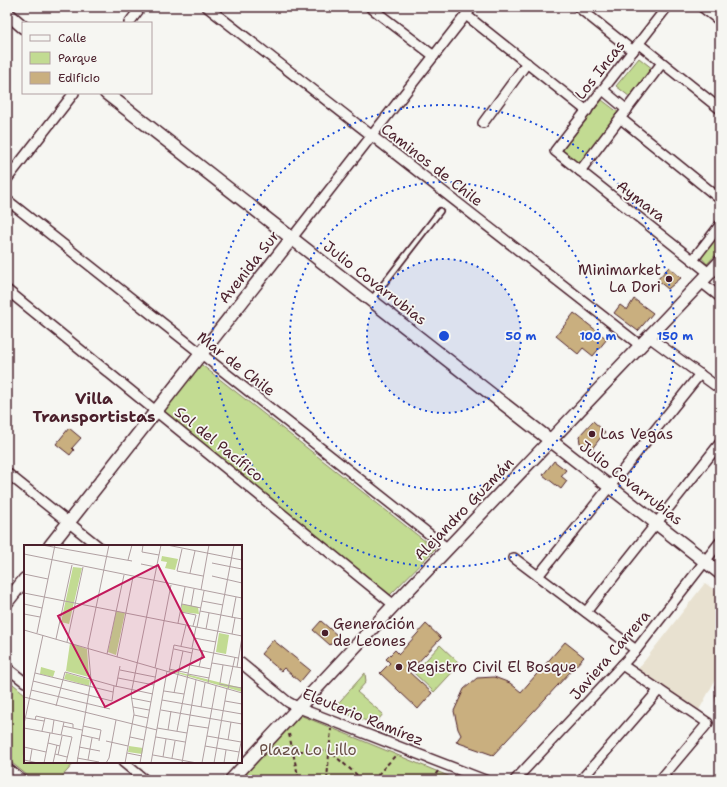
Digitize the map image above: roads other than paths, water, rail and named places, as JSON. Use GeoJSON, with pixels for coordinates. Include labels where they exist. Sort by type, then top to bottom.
{"type":"FeatureCollection","features":[{"type":"Feature","properties":{"kind":"street"},"geometry":{"type":"LineString","coordinates":[[130,22],[142,7]]}},
{"type":"Feature","properties":{"kind":"street","name":"Caminos de Chile"},"geometry":{"type":"LineString","coordinates":[[207,7],[372,136],[645,341],[700,374],[720,390]]}},
{"type":"Feature","properties":{"kind":"street"},"geometry":{"type":"LineString","coordinates":[[370,7],[434,56]]}},
{"type":"Feature","properties":{"kind":"street","name":"Avenida Sur"},"geometry":{"type":"LineString","coordinates":[[51,545],[472,7]]}},
{"type":"Feature","properties":{"kind":"street"},"geometry":{"type":"LineString","coordinates":[[578,7],[662,63],[720,109]]}},
{"type":"Feature","properties":{"kind":"street","name":"Los Incas"},"geometry":{"type":"LineString","coordinates":[[555,151],[667,7]]}},
{"type":"Feature","properties":{"kind":"street"},"geometry":{"type":"LineString","coordinates":[[702,7],[720,21]]}},
{"type":"Feature","properties":{"kind":"street"},"geometry":{"type":"LineString","coordinates":[[466,15],[587,111]]}},
{"type":"Feature","properties":{"kind":"street"},"geometry":{"type":"LineString","coordinates":[[8,16],[22,26]]}},
{"type":"Feature","properties":{"kind":"street"},"geometry":{"type":"LineString","coordinates":[[483,123],[527,63]]}},
{"type":"Feature","properties":{"kind":"street"},"geometry":{"type":"LineString","coordinates":[[580,171],[662,63]]}},
{"type":"Feature","properties":{"kind":"street"},"geometry":{"type":"LineString","coordinates":[[603,90],[627,110]]}},
{"type":"Feature","properties":{"kind":"street"},"geometry":{"type":"LineString","coordinates":[[7,179],[73,94]]}},
{"type":"Feature","properties":{"kind":"street","name":"Julio Covarrubias"},"geometry":{"type":"LineString","coordinates":[[107,94],[720,573]]}},
{"type":"Feature","properties":{"kind":"street"},"geometry":{"type":"LineString","coordinates":[[620,118],[720,199]]}},
{"type":"Feature","properties":{"kind":"street","name":"Aymara"},"geometry":{"type":"LineString","coordinates":[[555,151],[709,273]]}},
{"type":"Feature","properties":{"kind":"street","name":"Mar de Chile"},"geometry":{"type":"LineString","coordinates":[[7,200],[448,549]]}},
{"type":"Feature","properties":{"kind":"street"},"geometry":{"type":"LineString","coordinates":[[693,260],[720,225]]}},
{"type":"Feature","properties":{"kind":"street","name":"Alejandro Guzmán"},"geometry":{"type":"LineString","coordinates":[[231,780],[394,605],[720,262]]}},
{"type":"Feature","properties":{"kind":"street"},"geometry":{"type":"LineString","coordinates":[[701,282],[720,297]]}},
{"type":"Feature","properties":{"kind":"street","name":"Sol del Pacífico"},"geometry":{"type":"LineString","coordinates":[[7,290],[394,605]]}},
{"type":"Feature","properties":{"kind":"street"},"geometry":{"type":"LineString","coordinates":[[538,576],[700,374]]}},
{"type":"Feature","properties":{"kind":"street"},"geometry":{"type":"LineString","coordinates":[[586,612],[720,443]]}},
{"type":"Feature","properties":{"kind":"street"},"geometry":{"type":"LineString","coordinates":[[7,472],[97,545]]}},
{"type":"Feature","properties":{"kind":"street","name":"Javiera Carrera"},"geometry":{"type":"LineString","coordinates":[[515,780],[636,650],[720,542]]}},
{"type":"Feature","properties":{"kind":"street"},"geometry":{"type":"LineString","coordinates":[[514,558],[636,650]]}},
{"type":"Feature","properties":{"kind":"street"},"geometry":{"type":"LineString","coordinates":[[7,602],[24,580]]}},
{"type":"Feature","properties":{"kind":"street","name":"Eleuterio Ramírez"},"geometry":{"type":"LineString","coordinates":[[242,664],[288,702],[299,708],[485,780]]}},
{"type":"Feature","properties":{"kind":"street"},"geometry":{"type":"LineString","coordinates":[[622,665],[708,723],[660,780]]}},
{"type":"Feature","properties":{"kind":"street"},"geometry":{"type":"LineString","coordinates":[[7,668],[24,681]]}},
{"type":"Feature","properties":{"kind":"street"},"geometry":{"type":"LineString","coordinates":[[581,780],[659,690]]}},
{"type":"Feature","properties":{"kind":"street"},"geometry":{"type":"LineString","coordinates":[[124,763],[145,780]]}},
{"type":"Feature","properties":{"kind":"street"},"geometry":{"type":"LineString","coordinates":[[7,768],[22,780]]}},
{"type":"Feature","properties":{"kind":"lane"},"geometry":{"type":"LineString","coordinates":[[371,300],[440,211]]}},
{"type":"Feature","properties":{"kind":"place","name":"Minimarket La Dori"},"geometry":{"type":"Point","coordinates":[669,279]}},
{"type":"Feature","properties":{"kind":"place","name":"Las Vegas"},"geometry":{"type":"Point","coordinates":[592,434]}},
{"type":"Feature","properties":{"kind":"place","name":"Generación de Leones"},"geometry":{"type":"Point","coordinates":[325,633]}},
{"type":"Feature","properties":{"kind":"place","name":"Registro Civil El Bosque"},"geometry":{"type":"Point","coordinates":[399,667]}},
{"type":"Feature","properties":{"kind":"district","name":"Villa Transportistas"},"geometry":{"type":"Point","coordinates":[94,407]}},
{"type":"Feature","properties":{"kind":"park label","name":"Plaza Lo Lillo"},"geometry":{"type":"Point","coordinates":[308,750]}}]}
